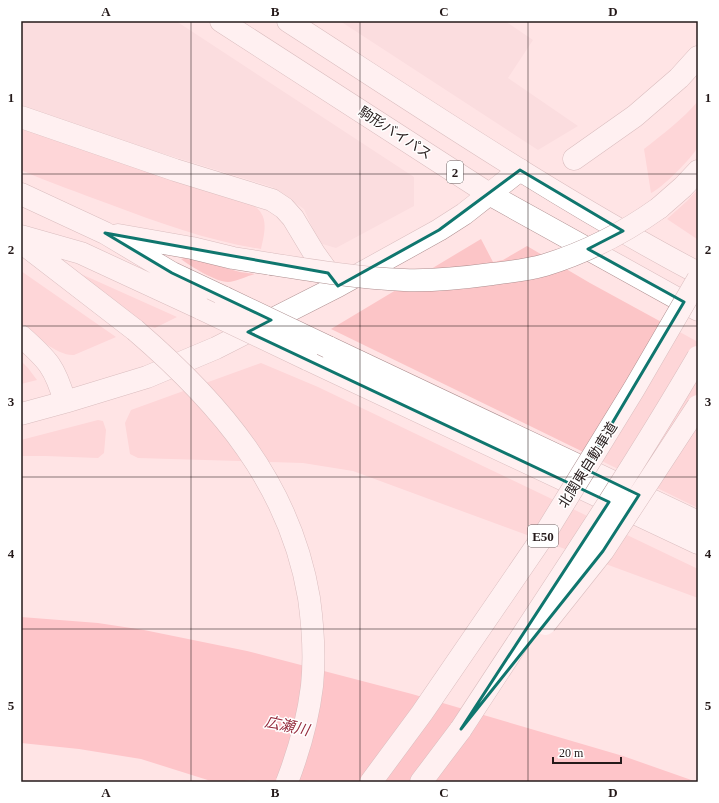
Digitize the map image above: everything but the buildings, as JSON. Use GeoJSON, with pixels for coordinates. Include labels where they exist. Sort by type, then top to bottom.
{"type":"FeatureCollection","features":[{"type":"Feature","properties":{"kind":"main road","name":"駒形バイパス"},"geometry":{"type":"LineString","coordinates":[[221,21],[489,194],[698,310]]}},
{"type":"Feature","properties":{"kind":"main road"},"geometry":{"type":"LineString","coordinates":[[288,21],[520,170],[698,273]]}},
{"type":"Feature","properties":{"kind":"main road"},"geometry":{"type":"LineString","coordinates":[[574,159],[635,116],[679,78],[698,57]]}},
{"type":"Feature","properties":{"kind":"main road"},"geometry":{"type":"LineString","coordinates":[[21,117],[167,167],[272,200],[284,208],[293,218],[314,253],[338,286]]}},
{"type":"Feature","properties":{"kind":"main road"},"geometry":{"type":"LineString","coordinates":[[21,414],[147,377],[216,348],[338,286],[439,230],[464,214],[520,170]]}},
{"type":"Feature","properties":{"kind":"main road"},"geometry":{"type":"LineString","coordinates":[[105,233],[192,248],[233,258],[321,272],[404,280],[440,279],[513,272],[544,265],[578,254],[607,241],[659,208],[698,172]]}},
{"type":"Feature","properties":{"kind":"main road"},"geometry":{"type":"LineString","coordinates":[[21,194],[105,233],[172,273],[698,522]]}},
{"type":"Feature","properties":{"kind":"main road"},"geometry":{"type":"LineString","coordinates":[[21,236],[81,253],[698,543]]}},
{"type":"Feature","properties":{"kind":"main road"},"geometry":{"type":"LineString","coordinates":[[21,242],[160,351],[209,401],[233,429],[257,464],[278,499],[298,551],[305,575],[311,610],[313,634],[312,685],[300,746],[287,782]]}},
{"type":"Feature","properties":{"kind":"main road","name":"北関東自動車道"},"geometry":{"type":"LineString","coordinates":[[371,782],[422,713],[548,529],[634,389],[698,279]]}},
{"type":"Feature","properties":{"kind":"main road"},"geometry":{"type":"LineString","coordinates":[[21,336],[43,356],[52,368],[60,383],[65,402]]}},
{"type":"Feature","properties":{"kind":"main road","name":"E50"},"geometry":{"type":"LineString","coordinates":[[421,782],[461,729],[591,530],[667,410],[698,357]]}},
{"type":"Feature","properties":{"kind":"main road"},"geometry":{"type":"LineString","coordinates":[[461,729],[603,551],[698,406]]}},
{"type":"Feature","properties":{"kind":"highlighted area"},"geometry":{"type":"Polygon","coordinates":[[[520,170],[623,231],[588,249],[684,302],[585,469],[639,495],[603,551],[461,729],[609,502],[248,332],[271,320],[172,273],[105,233],[328,273],[338,286],[439,230],[520,170]]]}},
{"type":"Feature","properties":{"kind":"shaded area"},"geometry":{"type":"Polygon","coordinates":[[[21,21],[176,21],[414,177],[414,206],[336,248],[319,243],[304,209],[272,187],[54,120],[21,108],[21,21]]]}},
{"type":"Feature","properties":{"kind":"shaded area"},"geometry":{"type":"Polygon","coordinates":[[[340,21],[505,21],[533,40],[508,78],[578,126],[538,150],[340,21]]]}},
{"type":"Feature","properties":{"kind":"shaded area"},"geometry":{"type":"Polygon","coordinates":[[[698,101],[699,133],[697,148],[676,173],[662,186],[651,193],[644,149],[679,121],[698,101]]]}},
{"type":"Feature","properties":{"kind":"shaded area"},"geometry":{"type":"Polygon","coordinates":[[[21,128],[254,205],[260,212],[264,221],[261,249],[222,241],[165,224],[65,188],[21,170],[21,128]]]}},
{"type":"Feature","properties":{"kind":"shaded area"},"geometry":{"type":"Polygon","coordinates":[[[698,189],[698,238],[697,239],[667,219],[698,189]]]}},
{"type":"Feature","properties":{"kind":"shaded area"},"geometry":{"type":"Polygon","coordinates":[[[481,239],[493,262],[503,260],[527,246],[590,283],[698,342],[698,508],[331,329],[481,239]]]}},
{"type":"Feature","properties":{"kind":"shaded area"},"geometry":{"type":"Polygon","coordinates":[[[186,257],[240,272],[255,274],[234,281],[223,281],[203,273],[181,259],[186,257]]]}},
{"type":"Feature","properties":{"kind":"shaded area"},"geometry":{"type":"Polygon","coordinates":[[[21,271],[116,337],[74,355],[53,349],[21,325],[21,271]]]}},
{"type":"Feature","properties":{"kind":"shaded area"},"geometry":{"type":"Polygon","coordinates":[[[76,274],[81,274],[177,317],[155,328],[145,325],[76,274]]]}},
{"type":"Feature","properties":{"kind":"shaded area"},"geometry":{"type":"Polygon","coordinates":[[[21,361],[28,368],[37,380],[21,384],[21,361]]]}},
{"type":"Feature","properties":{"kind":"shaded area"},"geometry":{"type":"Polygon","coordinates":[[[261,363],[318,387],[698,569],[698,598],[353,471],[303,463],[138,458],[130,454],[125,423],[131,410],[261,363]]]}},
{"type":"Feature","properties":{"kind":"shaded area"},"geometry":{"type":"Polygon","coordinates":[[[98,420],[103,421],[106,430],[104,453],[98,458],[21,456],[21,440],[98,420]]]}},
{"type":"Feature","properties":{"kind":"water","name":"広瀬川"},"geometry":{"type":"Polygon","coordinates":[[[21,617],[98,623],[144,630],[247,651],[412,694],[623,756],[697,782],[262,782],[254,780],[214,782],[141,759],[79,749],[21,743],[21,617]]]}}]}
